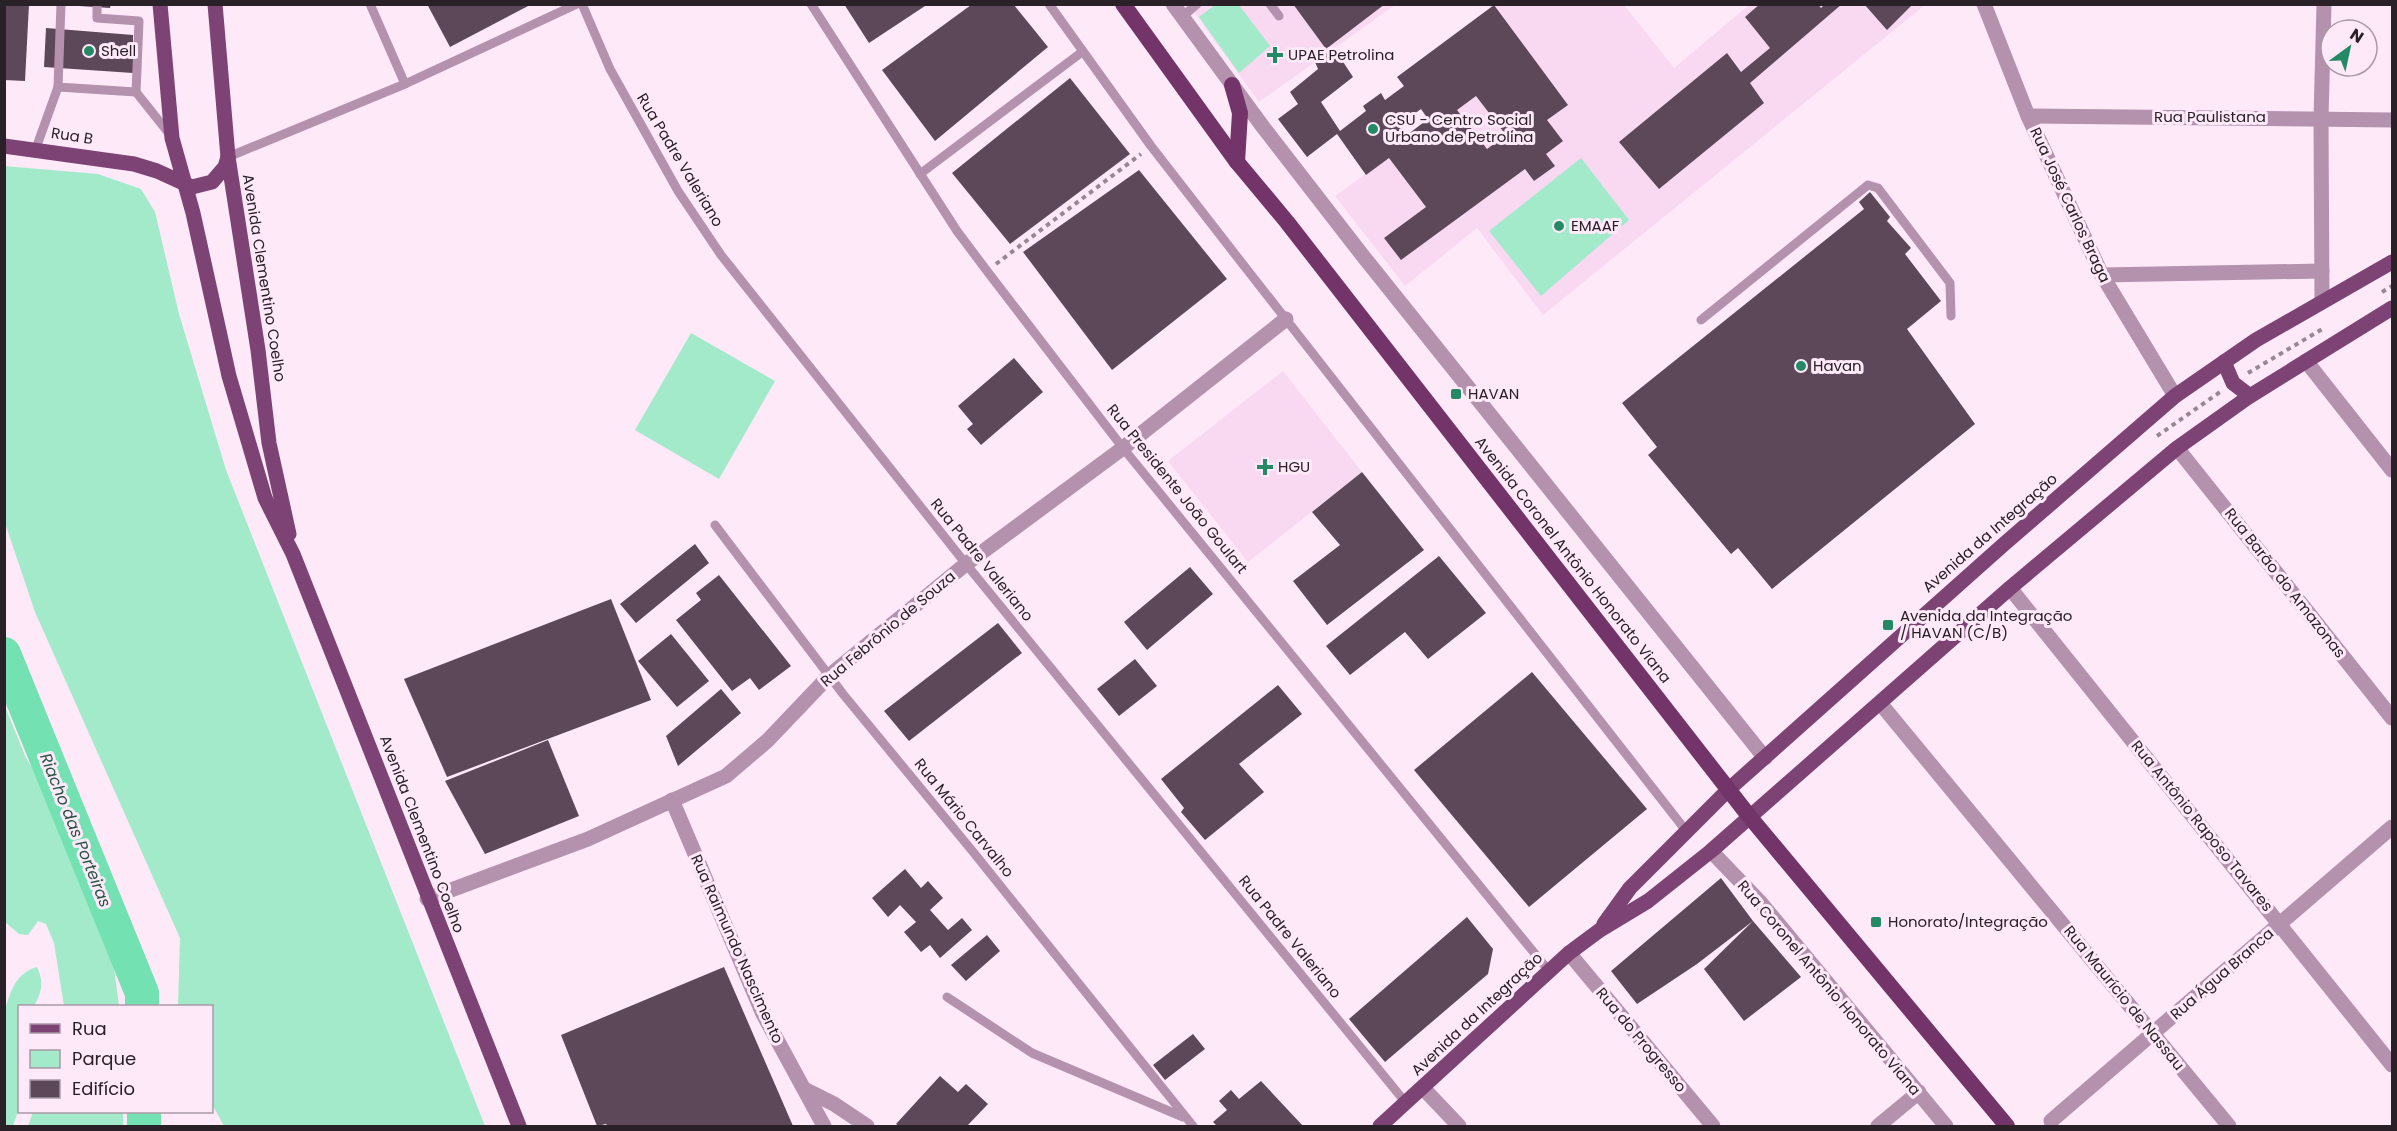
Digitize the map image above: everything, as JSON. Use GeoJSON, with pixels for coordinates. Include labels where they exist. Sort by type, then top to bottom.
{"type":"FeatureCollection","features":[{"type":"Feature","properties":{"kind":"highway","name":"Avenida Coronel Antônio Honorato Viana"},"geometry":{"type":"LineString","coordinates":[[1123,4],[1237,162],[1287,222],[1728,790],[2007,1126]]}},
{"type":"Feature","properties":{"kind":"highway"},"geometry":{"type":"LineString","coordinates":[[1232,84],[1240,113],[1237,162]]}},
{"type":"Feature","properties":{"kind":"main road"},"geometry":{"type":"LineString","coordinates":[[160,4],[172,138]]}},
{"type":"Feature","properties":{"kind":"main road","name":"Avenida Clementino Coelho"},"geometry":{"type":"LineString","coordinates":[[215,4],[228,157],[258,350],[269,443],[293,555]]}},
{"type":"Feature","properties":{"kind":"main road","name":"Avenida Clementino Coelho"},"geometry":{"type":"LineString","coordinates":[[172,138],[186,185],[228,376],[266,498],[293,555],[519,1126]]}},
{"type":"Feature","properties":{"kind":"main road","name":"Rua B"},"geometry":{"type":"LineString","coordinates":[[4,146],[134,164],[157,171],[186,185]]}},
{"type":"Feature","properties":{"kind":"main road"},"geometry":{"type":"LineString","coordinates":[[186,185],[202,186],[212,183],[225,167],[228,157]]}},
{"type":"Feature","properties":{"kind":"main road","name":"Avenida da Integração"},"geometry":{"type":"LineString","coordinates":[[1600,930],[1630,888],[1728,790],[2012,537],[2175,396],[2256,340],[2392,262]]}},
{"type":"Feature","properties":{"kind":"main road","name":"Avenida da Integração"},"geometry":{"type":"LineString","coordinates":[[1380,1126],[1569,953],[1600,930],[1648,901],[1711,851],[2010,588],[2177,448],[2250,396],[2392,308]]}},
{"type":"Feature","properties":{"kind":"main road"},"geometry":{"type":"LineString","coordinates":[[2224,362],[2233,383],[2250,396]]}},
{"type":"Feature","properties":{"kind":"street"},"geometry":{"type":"LineString","coordinates":[[1173,4],[1263,127],[1363,256],[1765,758]]}},
{"type":"Feature","properties":{"kind":"street","name":"Rua José Carlos Braga"},"geometry":{"type":"LineString","coordinates":[[1984,4],[2028,116],[2102,275],[2175,396]]}},
{"type":"Feature","properties":{"kind":"street"},"geometry":{"type":"LineString","coordinates":[[2322,302],[2321,118],[2324,4]]}},
{"type":"Feature","properties":{"kind":"street","name":"Rua Paulistana"},"geometry":{"type":"LineString","coordinates":[[2028,116],[2392,120]]}},
{"type":"Feature","properties":{"kind":"street"},"geometry":{"type":"LineString","coordinates":[[2102,275],[2322,271]]}},
{"type":"Feature","properties":{"kind":"street","name":"Rua Febrônio de Souza"},"geometry":{"type":"LineString","coordinates":[[428,899],[588,839],[726,776],[767,741],[830,675],[966,564],[1123,448],[1286,319]]}},
{"type":"Feature","properties":{"kind":"street"},"geometry":{"type":"LineString","coordinates":[[2306,360],[2392,470]]}},
{"type":"Feature","properties":{"kind":"street","name":"Rua Barão do Amazonas"},"geometry":{"type":"LineString","coordinates":[[2177,448],[2392,718]]}},
{"type":"Feature","properties":{"kind":"street","name":"Rua Antônio Raposo Tavares"},"geometry":{"type":"LineString","coordinates":[[2010,588],[2392,1065]]}},
{"type":"Feature","properties":{"kind":"street","name":"Rua Maurício de Nassau"},"geometry":{"type":"LineString","coordinates":[[1880,703],[2229,1126]]}},
{"type":"Feature","properties":{"kind":"street","name":"Rua Raimundo Nascimento"},"geometry":{"type":"LineString","coordinates":[[672,800],[763,1014],[824,1126]]}},
{"type":"Feature","properties":{"kind":"street","name":"Rua Água Branca"},"geometry":{"type":"LineString","coordinates":[[2051,1121],[2392,827]]}},
{"type":"Feature","properties":{"kind":"street","name":"Rua Coronel Antônio Honorato Viana"},"geometry":{"type":"LineString","coordinates":[[1711,851],[1761,903],[1946,1126]]}},
{"type":"Feature","properties":{"kind":"street","name":"Rua do Progresso"},"geometry":{"type":"LineString","coordinates":[[1569,953],[1713,1126]]}},
{"type":"Feature","properties":{"kind":"street"},"geometry":{"type":"LineString","coordinates":[[1424,1088],[1459,1126]]}},
{"type":"Feature","properties":{"kind":"street"},"geometry":{"type":"LineString","coordinates":[[806,1090],[834,1104],[867,1126]]}},
{"type":"Feature","properties":{"kind":"street"},"geometry":{"type":"LineString","coordinates":[[1878,1126],[1919,1092]]}},
{"type":"Feature","properties":{"kind":"lane"},"geometry":{"type":"LineString","coordinates":[[36,150],[58,87],[61,4]]}},
{"type":"Feature","properties":{"kind":"lane"},"geometry":{"type":"LineString","coordinates":[[97,4],[97,18],[139,21],[136,92],[172,138]]}},
{"type":"Feature","properties":{"kind":"lane"},"geometry":{"type":"LineString","coordinates":[[370,4],[405,84]]}},
{"type":"Feature","properties":{"kind":"lane"},"geometry":{"type":"LineString","coordinates":[[228,157],[405,84],[577,4]]}},
{"type":"Feature","properties":{"kind":"lane","name":"Rua Padre Valeriano"},"geometry":{"type":"LineString","coordinates":[[582,4],[621,89],[678,191],[721,255],[966,564],[1406,1103]]}},
{"type":"Feature","properties":{"kind":"lane","name":"Rua Presidente João Goulart"},"geometry":{"type":"LineString","coordinates":[[810,4],[957,231],[987,271],[1123,448],[1549,971]]}},
{"type":"Feature","properties":{"kind":"lane"},"geometry":{"type":"LineString","coordinates":[[1049,4],[1151,147],[1687,832]]}},
{"type":"Feature","properties":{"kind":"lane"},"geometry":{"type":"LineString","coordinates":[[1182,17],[1197,4]]}},
{"type":"Feature","properties":{"kind":"lane"},"geometry":{"type":"LineString","coordinates":[[1270,4],[1279,16]]}},
{"type":"Feature","properties":{"kind":"lane"},"geometry":{"type":"LineString","coordinates":[[920,174],[1082,52]]}},
{"type":"Feature","properties":{"kind":"lane"},"geometry":{"type":"LineString","coordinates":[[58,87],[136,92]]}},
{"type":"Feature","properties":{"kind":"lane"},"geometry":{"type":"LineString","coordinates":[[1701,320],[1868,185],[1878,189],[1950,283],[1951,316]]}},
{"type":"Feature","properties":{"kind":"lane","name":"Rua Mário Carvalho"},"geometry":{"type":"LineString","coordinates":[[715,525],[843,694],[1193,1126]]}},
{"type":"Feature","properties":{"kind":"lane"},"geometry":{"type":"LineString","coordinates":[[947,997],[1032,1053],[1185,1118]]}},
{"type":"Feature","properties":{"kind":"path"},"geometry":{"type":"LineString","coordinates":[[987,271],[1151,147]]}},
{"type":"Feature","properties":{"kind":"shaded area","name":"UPAE Petrolina"},"geometry":{"type":"Polygon","coordinates":[[[1189,5],[1395,5],[1259,102],[1189,5]]]}},
{"type":"Feature","properties":{"kind":"shaded area"},"geometry":{"type":"Polygon","coordinates":[[[1495,5],[1624,5],[1674,68],[1749,5],[1925,5],[1543,315],[1477,228],[1405,286],[1335,196],[1433,126],[1397,77],[1495,5]]]}},
{"type":"Feature","properties":{"kind":"shaded area","name":"HGU"},"geometry":{"type":"Polygon","coordinates":[[[1283,371],[1362,472],[1248,562],[1168,461],[1283,371]]]}},
{"type":"Feature","properties":{"kind":"green space"},"geometry":{"type":"Polygon","coordinates":[[[1215,5],[1239,5],[1270,46],[1239,73],[1199,17],[1215,5]]]}},
{"type":"Feature","properties":{"kind":"green space","name":"EMAAF"},"geometry":{"type":"Polygon","coordinates":[[[1581,158],[1629,220],[1541,296],[1489,231],[1581,158]]]}},
{"type":"Feature","properties":{"kind":"green space"},"geometry":{"type":"Polygon","coordinates":[[[4,166],[98,174],[141,189],[155,212],[179,314],[226,470],[485,1126],[224,1126],[213,1106],[213,1005],[178,1005],[180,938],[35,612],[5,523],[4,166]]]}},
{"type":"Feature","properties":{"kind":"green space"},"geometry":{"type":"Polygon","coordinates":[[[691,333],[775,381],[719,479],[635,430],[691,333]]]}},
{"type":"Feature","properties":{"kind":"green space"},"geometry":{"type":"Polygon","coordinates":[[[4,704],[26,758],[63,817],[65,837],[96,912],[114,968],[119,1005],[64,1005],[54,943],[46,924],[38,921],[28,935],[19,934],[5,922],[4,704]]]}},
{"type":"Feature","properties":{"kind":"green space"},"geometry":{"type":"Polygon","coordinates":[[[37,967],[41,987],[34,1005],[18,1005],[18,1111],[13,1126],[5,1126],[5,1010],[15,983],[37,967]]]}},
{"type":"Feature","properties":{"kind":"green space"},"geometry":{"type":"Polygon","coordinates":[[[33,1113],[123,1113],[123,1126],[28,1126],[33,1113]]]}},
{"type":"Feature","properties":{"kind":"building"},"geometry":{"type":"Polygon","coordinates":[[[4,4],[29,4],[25,81],[4,80],[4,4]]]}},
{"type":"Feature","properties":{"kind":"building","name":"Shell"},"geometry":{"type":"Polygon","coordinates":[[[79,4],[111,4],[110,8],[79,6],[79,4]]]}},
{"type":"Feature","properties":{"kind":"building"},"geometry":{"type":"Polygon","coordinates":[[[427,4],[532,4],[450,47],[427,4]]]}},
{"type":"Feature","properties":{"kind":"building"},"geometry":{"type":"Polygon","coordinates":[[[844,4],[928,4],[869,43],[844,4]]]}},
{"type":"Feature","properties":{"kind":"building","name":"UPAE Petrolina"},"geometry":{"type":"Polygon","coordinates":[[[1293,4],[1385,4],[1326,49],[1293,4]]]}},
{"type":"Feature","properties":{"kind":"building"},"geometry":{"type":"Polygon","coordinates":[[[1760,4],[1818,4],[1821,8],[1825,4],[1842,4],[1750,83],[1764,103],[1659,189],[1619,142],[1727,53],[1741,72],[1770,48],[1745,17],[1760,4]]]}},
{"type":"Feature","properties":{"kind":"building"},"geometry":{"type":"Polygon","coordinates":[[[1864,4],[1913,4],[1887,30],[1864,4]]]}},
{"type":"Feature","properties":{"kind":"building"},"geometry":{"type":"Polygon","coordinates":[[[971,5],[1014,5],[1048,47],[935,141],[882,70],[971,5]]]}},
{"type":"Feature","properties":{"kind":"building"},"geometry":{"type":"Polygon","coordinates":[[[1494,5],[1568,105],[1547,120],[1563,141],[1546,154],[1555,166],[1534,181],[1525,169],[1401,260],[1384,238],[1426,207],[1389,158],[1366,175],[1337,134],[1307,157],[1278,119],[1298,104],[1290,92],[1318,69],[1315,62],[1334,48],[1353,77],[1321,102],[1340,131],[1366,111],[1363,106],[1381,93],[1385,100],[1404,86],[1397,77],[1494,5]],[[1476,96],[1457,110],[1487,149],[1506,135],[1476,96]],[[1421,109],[1400,124],[1407,135],[1428,119],[1421,109]]]}},
{"type":"Feature","properties":{"kind":"building","name":"Shell"},"geometry":{"type":"Polygon","coordinates":[[[46,28],[133,35],[133,73],[44,67],[46,28]]]}},
{"type":"Feature","properties":{"kind":"building"},"geometry":{"type":"Polygon","coordinates":[[[1070,78],[1130,154],[1010,244],[952,173],[1070,78]]]}},
{"type":"Feature","properties":{"kind":"building"},"geometry":{"type":"Polygon","coordinates":[[[1139,170],[1227,279],[1112,370],[1023,252],[1139,170]]]}},
{"type":"Feature","properties":{"kind":"building","name":"Havan"},"geometry":{"type":"Polygon","coordinates":[[[1870,192],[1890,217],[1887,221],[1911,248],[1905,254],[1941,301],[1907,329],[1975,424],[1772,589],[1738,548],[1731,554],[1648,455],[1657,447],[1622,403],[1864,209],[1859,202],[1870,192]]]}},
{"type":"Feature","properties":{"kind":"building"},"geometry":{"type":"Polygon","coordinates":[[[1014,358],[1043,392],[981,445],[967,429],[973,424],[958,406],[1014,358]]]}},
{"type":"Feature","properties":{"kind":"building"},"geometry":{"type":"Polygon","coordinates":[[[1362,472],[1424,550],[1327,625],[1293,581],[1340,545],[1312,512],[1362,472]]]}},
{"type":"Feature","properties":{"kind":"building"},"geometry":{"type":"Polygon","coordinates":[[[695,544],[709,563],[636,623],[620,604],[695,544]]]}},
{"type":"Feature","properties":{"kind":"building"},"geometry":{"type":"Polygon","coordinates":[[[1439,556],[1486,613],[1428,659],[1405,632],[1350,675],[1326,646],[1439,556]]]}},
{"type":"Feature","properties":{"kind":"building"},"geometry":{"type":"Polygon","coordinates":[[[1190,567],[1213,594],[1147,650],[1124,622],[1190,567]]]}},
{"type":"Feature","properties":{"kind":"building"},"geometry":{"type":"Polygon","coordinates":[[[719,575],[791,666],[759,690],[750,678],[732,691],[676,620],[701,600],[696,593],[719,575]]]}},
{"type":"Feature","properties":{"kind":"building"},"geometry":{"type":"Polygon","coordinates":[[[611,599],[651,700],[447,777],[404,679],[611,599]]]}},
{"type":"Feature","properties":{"kind":"building"},"geometry":{"type":"Polygon","coordinates":[[[998,623],[1022,653],[909,741],[884,711],[998,623]]]}},
{"type":"Feature","properties":{"kind":"building"},"geometry":{"type":"Polygon","coordinates":[[[671,634],[709,681],[677,707],[638,661],[671,634]]]}},
{"type":"Feature","properties":{"kind":"building"},"geometry":{"type":"Polygon","coordinates":[[[1135,659],[1157,686],[1119,716],[1097,689],[1135,659]]]}},
{"type":"Feature","properties":{"kind":"building"},"geometry":{"type":"Polygon","coordinates":[[[1532,672],[1647,809],[1529,907],[1414,770],[1532,672]]]}},
{"type":"Feature","properties":{"kind":"building"},"geometry":{"type":"Polygon","coordinates":[[[1278,685],[1302,714],[1239,764],[1264,792],[1205,840],[1181,812],[1184,808],[1161,779],[1278,685]]]}},
{"type":"Feature","properties":{"kind":"building"},"geometry":{"type":"Polygon","coordinates":[[[721,689],[741,713],[678,766],[666,736],[721,689]]]}},
{"type":"Feature","properties":{"kind":"building"},"geometry":{"type":"Polygon","coordinates":[[[548,740],[579,816],[485,854],[445,781],[548,740]]]}},
{"type":"Feature","properties":{"kind":"building"},"geometry":{"type":"Polygon","coordinates":[[[905,869],[921,888],[928,881],[943,898],[930,910],[948,930],[962,918],[972,930],[940,958],[930,945],[921,952],[904,932],[916,922],[900,905],[888,917],[872,898],[905,869]]]}},
{"type":"Feature","properties":{"kind":"building"},"geometry":{"type":"Polygon","coordinates":[[[1721,878],[1753,921],[1697,964],[1637,1004],[1611,971],[1721,878]]]}},
{"type":"Feature","properties":{"kind":"building"},"geometry":{"type":"Polygon","coordinates":[[[1467,917],[1493,949],[1488,974],[1385,1062],[1349,1019],[1467,917]]]}},
{"type":"Feature","properties":{"kind":"building"},"geometry":{"type":"Polygon","coordinates":[[[1753,921],[1801,977],[1744,1021],[1704,969],[1753,921]]]}},
{"type":"Feature","properties":{"kind":"building"},"geometry":{"type":"Polygon","coordinates":[[[987,935],[1000,951],[966,981],[951,965],[987,935]]]}},
{"type":"Feature","properties":{"kind":"building"},"geometry":{"type":"Polygon","coordinates":[[[724,967],[793,1126],[608,1126],[606,1124],[597,1126],[561,1035],[724,967]]]}},
{"type":"Feature","properties":{"kind":"building"},"geometry":{"type":"Polygon","coordinates":[[[1193,1034],[1205,1049],[1165,1080],[1153,1065],[1193,1034]]]}},
{"type":"Feature","properties":{"kind":"building"},"geometry":{"type":"Polygon","coordinates":[[[940,1076],[958,1092],[966,1084],[988,1104],[967,1126],[899,1126],[896,1124],[940,1076]]]}},
{"type":"Feature","properties":{"kind":"building"},"geometry":{"type":"Polygon","coordinates":[[[1261,1081],[1303,1126],[1217,1126],[1213,1122],[1227,1110],[1219,1101],[1231,1090],[1239,1099],[1261,1081]]]}},
{"type":"Feature","properties":{"kind":"waterway","name":"Riacho das Porteiras"},"geometry":{"type":"LineString","coordinates":[[4,654],[142,993],[142,1005]]}},
{"type":"Feature","properties":{"kind":"waterway","name":"Riacho das Porteiras"},"geometry":{"type":"LineString","coordinates":[[144,1113],[144,1126]]}},
{"type":"Feature","properties":{"kind":"place","name":"Shell"},"geometry":{"type":"Point","coordinates":[89,51]}},
{"type":"Feature","properties":{"kind":"place","name":"UPAE Petrolina"},"geometry":{"type":"Point","coordinates":[1275,55]}},
{"type":"Feature","properties":{"kind":"place","name":"CSU - Centro Social Urbano de Petrolina"},"geometry":{"type":"Point","coordinates":[1373,129]}},
{"type":"Feature","properties":{"kind":"place","name":"EMAAF"},"geometry":{"type":"Point","coordinates":[1559,226]}},
{"type":"Feature","properties":{"kind":"place","name":"Havan"},"geometry":{"type":"Point","coordinates":[1801,366]}},
{"type":"Feature","properties":{"kind":"place","name":"HAVAN"},"geometry":{"type":"Point","coordinates":[1456,394]}},
{"type":"Feature","properties":{"kind":"place","name":"HGU"},"geometry":{"type":"Point","coordinates":[1265,467]}},
{"type":"Feature","properties":{"kind":"place","name":"Avenida da Integração / HAVAN (C/B)"},"geometry":{"type":"Point","coordinates":[1888,625]}},
{"type":"Feature","properties":{"kind":"place","name":"Honorato/Integração"},"geometry":{"type":"Point","coordinates":[1876,922]}}]}
